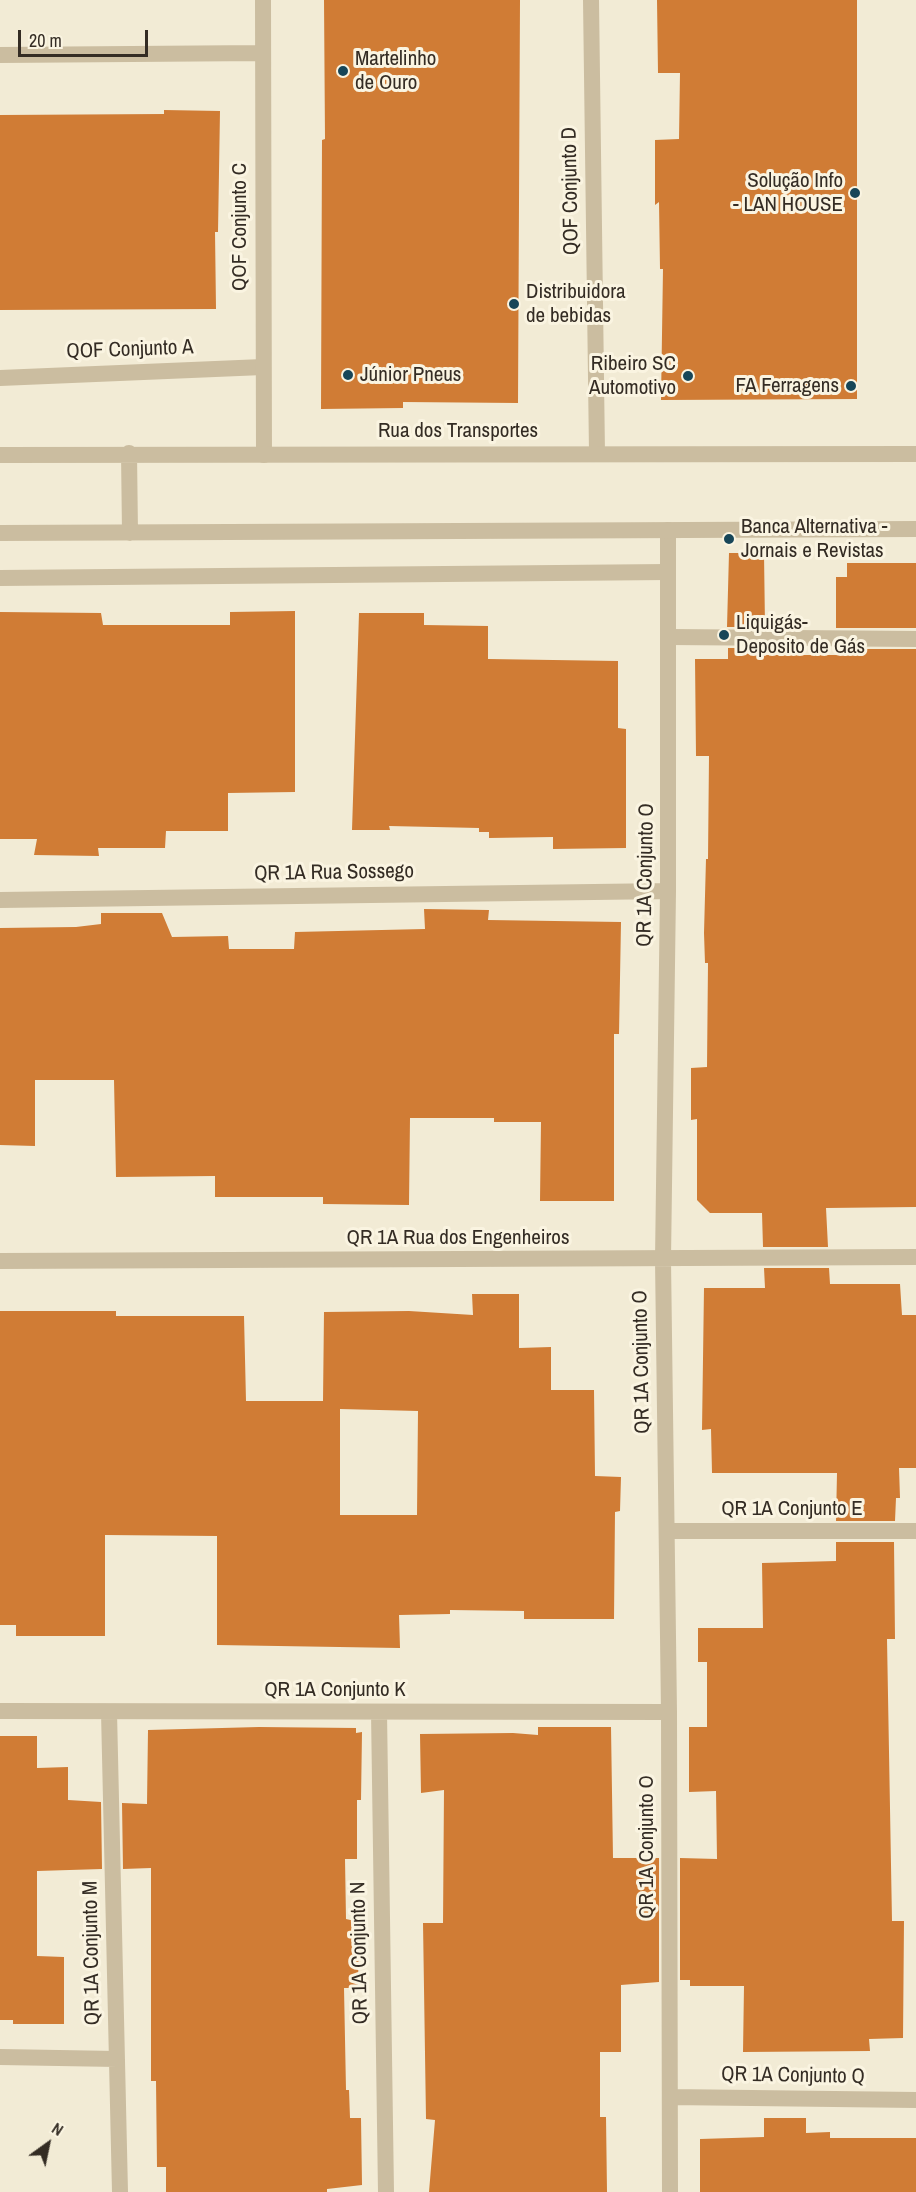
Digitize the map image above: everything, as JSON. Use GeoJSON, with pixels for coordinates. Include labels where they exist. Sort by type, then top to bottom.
{"type":"FeatureCollection","features":[{"type":"Feature","properties":{"kind":"street","name":"QOF Conjunto C"},"geometry":{"type":"LineString","coordinates":[[263,0],[264,455]]}},
{"type":"Feature","properties":{"kind":"street","name":"QOF Conjunto D"},"geometry":{"type":"LineString","coordinates":[[591,0],[597,453]]}},
{"type":"Feature","properties":{"kind":"street"},"geometry":{"type":"LineString","coordinates":[[0,55],[263,52]]}},
{"type":"Feature","properties":{"kind":"street","name":"QOF Conjunto A"},"geometry":{"type":"LineString","coordinates":[[0,378],[263,367]]}},
{"type":"Feature","properties":{"kind":"street"},"geometry":{"type":"LineString","coordinates":[[129,453],[130,533]]}},
{"type":"Feature","properties":{"kind":"street","name":"Rua dos Transportes"},"geometry":{"type":"LineString","coordinates":[[0,455],[129,453],[264,455],[916,454]]}},
{"type":"Feature","properties":{"kind":"street"},"geometry":{"type":"LineString","coordinates":[[0,533],[916,529]]}},
{"type":"Feature","properties":{"kind":"street","name":"QR 1A Conjunto O"},"geometry":{"type":"LineString","coordinates":[[668,530],[670,637],[663,1260],[669,1712],[670,2192]]}},
{"type":"Feature","properties":{"kind":"street"},"geometry":{"type":"LineString","coordinates":[[0,579],[668,572]]}},
{"type":"Feature","properties":{"kind":"street"},"geometry":{"type":"LineString","coordinates":[[670,637],[916,639]]}},
{"type":"Feature","properties":{"kind":"street","name":"QR 1A Rua Sossego"},"geometry":{"type":"LineString","coordinates":[[0,900],[668,891]]}},
{"type":"Feature","properties":{"kind":"street","name":"QR 1A Rua dos Engenheiros"},"geometry":{"type":"LineString","coordinates":[[0,1261],[663,1260],[916,1257]]}},
{"type":"Feature","properties":{"kind":"street","name":"QR 1A Conjunto E"},"geometry":{"type":"LineString","coordinates":[[667,1531],[916,1531]]}},
{"type":"Feature","properties":{"kind":"street","name":"QR 1A Conjunto K"},"geometry":{"type":"LineString","coordinates":[[0,1711],[669,1712]]}},
{"type":"Feature","properties":{"kind":"street","name":"QR 1A Conjunto M"},"geometry":{"type":"LineString","coordinates":[[110,1712],[120,2192]]}},
{"type":"Feature","properties":{"kind":"street","name":"QR 1A Conjunto N"},"geometry":{"type":"LineString","coordinates":[[379,1713],[386,2192]]}},
{"type":"Feature","properties":{"kind":"street"},"geometry":{"type":"LineString","coordinates":[[0,2057],[117,2059]]}},
{"type":"Feature","properties":{"kind":"street","name":"QR 1A Conjunto Q"},"geometry":{"type":"LineString","coordinates":[[670,2097],[916,2100]]}},
{"type":"Feature","properties":{"kind":"building"},"geometry":{"type":"Polygon","coordinates":[[[324,0],[520,0],[518,403],[403,402],[403,408],[321,409],[322,140],[325,139],[324,0]]]}},
{"type":"Feature","properties":{"kind":"building"},"geometry":{"type":"Polygon","coordinates":[[[657,0],[857,0],[857,399],[661,400],[663,269],[660,269],[659,202],[655,205],[655,140],[679,139],[680,73],[658,73],[657,0]]]}},
{"type":"Feature","properties":{"kind":"building"},"geometry":{"type":"Polygon","coordinates":[[[164,110],[220,111],[218,232],[215,232],[216,309],[0,310],[0,115],[164,114],[164,110]]]}},
{"type":"Feature","properties":{"kind":"building"},"geometry":{"type":"Polygon","coordinates":[[[729,553],[764,553],[765,627],[727,627],[729,553]]]}},
{"type":"Feature","properties":{"kind":"building"},"geometry":{"type":"Polygon","coordinates":[[[847,563],[916,563],[916,628],[836,628],[836,577],[847,577],[847,563]]]}},
{"type":"Feature","properties":{"kind":"building"},"geometry":{"type":"Polygon","coordinates":[[[295,611],[295,792],[228,793],[228,831],[166,831],[165,848],[98,848],[99,856],[34,855],[37,839],[0,839],[0,612],[101,613],[103,625],[230,625],[230,612],[295,611]]]}},
{"type":"Feature","properties":{"kind":"building"},"geometry":{"type":"Polygon","coordinates":[[[359,613],[424,613],[424,625],[488,626],[488,659],[618,661],[618,728],[626,729],[626,848],[553,849],[553,837],[489,838],[489,832],[479,832],[479,828],[389,826],[390,830],[352,830],[359,613]]]}},
{"type":"Feature","properties":{"kind":"building"},"geometry":{"type":"Polygon","coordinates":[[[728,648],[765,648],[766,655],[836,655],[836,649],[916,649],[916,1207],[826,1208],[828,1247],[763,1247],[762,1213],[710,1213],[697,1200],[697,1119],[691,1120],[691,1068],[707,1067],[708,963],[705,963],[704,933],[706,859],[708,859],[709,756],[696,756],[695,659],[728,659],[728,648]]]}},
{"type":"Feature","properties":{"kind":"building"},"geometry":{"type":"Polygon","coordinates":[[[424,909],[489,910],[488,920],[621,922],[619,1034],[614,1034],[614,1201],[540,1201],[541,1122],[494,1122],[494,1118],[410,1118],[409,1205],[323,1204],[323,1197],[215,1197],[215,1176],[116,1177],[114,1080],[35,1080],[35,1146],[0,1145],[0,928],[76,927],[101,924],[101,913],[162,913],[172,937],[228,936],[229,949],[294,949],[295,932],[425,929],[424,909]]]}},
{"type":"Feature","properties":{"kind":"building"},"geometry":{"type":"Polygon","coordinates":[[[764,1268],[829,1268],[830,1284],[900,1284],[902,1315],[916,1315],[916,1468],[899,1468],[900,1498],[896,1498],[895,1521],[836,1521],[837,1473],[712,1473],[711,1429],[702,1430],[704,1288],[765,1288],[764,1268]]]}},
{"type":"Feature","properties":{"kind":"building"},"geometry":{"type":"Polygon","coordinates":[[[472,1294],[519,1294],[519,1348],[551,1347],[551,1390],[594,1390],[595,1476],[621,1477],[620,1511],[615,1512],[614,1619],[524,1619],[524,1611],[450,1610],[450,1614],[399,1615],[400,1648],[217,1645],[217,1536],[105,1535],[105,1636],[16,1636],[16,1625],[0,1625],[0,1311],[116,1311],[116,1316],[244,1316],[246,1401],[323,1401],[324,1312],[409,1311],[473,1315],[472,1294]],[[340,1409],[340,1515],[417,1515],[418,1411],[340,1409]]]}},
{"type":"Feature","properties":{"kind":"building"},"geometry":{"type":"Polygon","coordinates":[[[836,1542],[894,1542],[895,1639],[887,1639],[892,1921],[904,1921],[903,2038],[869,2039],[870,2051],[743,2052],[744,1986],[690,1986],[690,1980],[680,1980],[680,1858],[717,1859],[716,1791],[689,1792],[689,1727],[707,1727],[707,1662],[698,1662],[698,1628],[763,1628],[762,1563],[836,1561],[836,1542]]]}},
{"type":"Feature","properties":{"kind":"building"},"geometry":{"type":"Polygon","coordinates":[[[259,1727],[356,1728],[356,1733],[362,1732],[361,1800],[357,1800],[357,1859],[345,1859],[346,1919],[359,1922],[358,1988],[344,1988],[346,2090],[349,2090],[350,2118],[361,2118],[362,2185],[327,2189],[327,2192],[166,2192],[166,2167],[157,2167],[156,2081],[151,2081],[151,1868],[123,1869],[122,1803],[147,1804],[148,1730],[259,1727]]]}},
{"type":"Feature","properties":{"kind":"building"},"geometry":{"type":"Polygon","coordinates":[[[538,1727],[611,1727],[613,1858],[659,1858],[659,1982],[621,1985],[621,2052],[600,2052],[600,2117],[606,2117],[607,2192],[429,2192],[435,2120],[426,2119],[423,1923],[443,1923],[444,1790],[421,1793],[420,1734],[538,1735],[538,1727]]]}},
{"type":"Feature","properties":{"kind":"building"},"geometry":{"type":"Polygon","coordinates":[[[0,1736],[37,1736],[37,1768],[68,1767],[68,1800],[101,1802],[102,1869],[37,1871],[37,1956],[64,1957],[64,2024],[13,2024],[13,2020],[0,2020],[0,1736]]]}},
{"type":"Feature","properties":{"kind":"building"},"geometry":{"type":"Polygon","coordinates":[[[764,2118],[806,2118],[806,2133],[830,2132],[830,2138],[916,2138],[916,2192],[700,2192],[700,2139],[764,2137],[764,2118]]]}},
{"type":"Feature","properties":{"kind":"place","name":"Martelinho de Ouro"},"geometry":{"type":"Point","coordinates":[343,71]}},
{"type":"Feature","properties":{"kind":"place","name":"Solução Info - LAN HOUSE"},"geometry":{"type":"Point","coordinates":[855,193]}},
{"type":"Feature","properties":{"kind":"place","name":"Distribuidora de bebidas"},"geometry":{"type":"Point","coordinates":[514,304]}},
{"type":"Feature","properties":{"kind":"place","name":"Júnior Pneus"},"geometry":{"type":"Point","coordinates":[348,375]}},
{"type":"Feature","properties":{"kind":"place","name":"Ribeiro SC Automotivo"},"geometry":{"type":"Point","coordinates":[688,376]}},
{"type":"Feature","properties":{"kind":"place","name":"FA Ferragens"},"geometry":{"type":"Point","coordinates":[851,386]}},
{"type":"Feature","properties":{"kind":"place","name":"Banca Alternativa - Jornais e Revistas"},"geometry":{"type":"Point","coordinates":[729,539]}},
{"type":"Feature","properties":{"kind":"place","name":"Liquigás- Deposito de Gás"},"geometry":{"type":"Point","coordinates":[724,635]}}]}
